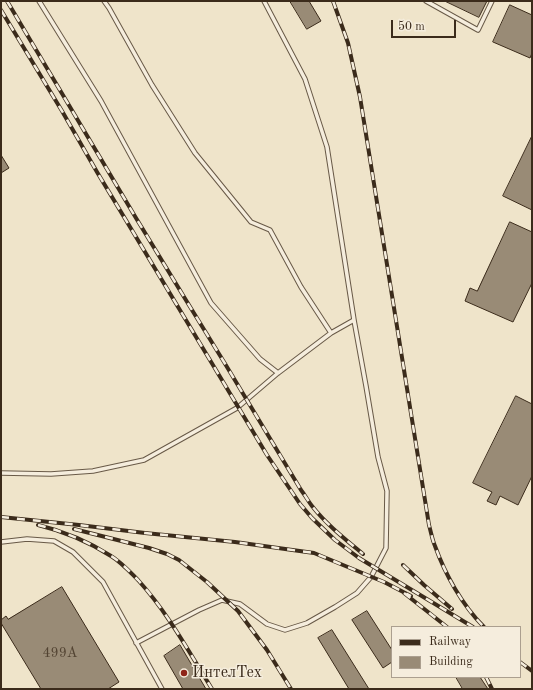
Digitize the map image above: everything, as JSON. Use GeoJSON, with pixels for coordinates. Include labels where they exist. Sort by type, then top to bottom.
{"type":"FeatureCollection","features":[{"type":"Feature","properties":{"kind":"lane"},"geometry":{"type":"LineString","coordinates":[[39,1],[101,101],[211,302],[260,359],[278,373]]}},
{"type":"Feature","properties":{"kind":"lane"},"geometry":{"type":"LineString","coordinates":[[104,1],[152,85],[195,153],[251,222],[270,230],[301,287],[331,333]]}},
{"type":"Feature","properties":{"kind":"lane"},"geometry":{"type":"LineString","coordinates":[[136,642],[222,600],[240,604],[267,624],[285,630],[307,623],[357,593],[371,577],[386,548],[387,491],[378,457],[354,320],[327,147],[305,78],[264,1]]}},
{"type":"Feature","properties":{"kind":"lane"},"geometry":{"type":"LineString","coordinates":[[426,1],[478,30],[492,1]]}},
{"type":"Feature","properties":{"kind":"lane"},"geometry":{"type":"LineString","coordinates":[[1,473],[51,474],[93,471],[144,460],[236,408],[278,373],[331,333],[354,320]]}},
{"type":"Feature","properties":{"kind":"lane"},"geometry":{"type":"LineString","coordinates":[[1,542],[27,539],[54,541],[73,552],[103,582],[162,689]]}},
{"type":"Feature","properties":{"kind":"building"},"geometry":{"type":"Polygon","coordinates":[[[290,1],[309,1],[321,21],[307,29],[290,1]]]}},
{"type":"Feature","properties":{"kind":"building"},"geometry":{"type":"Polygon","coordinates":[[[445,1],[487,1],[479,17],[445,1]]]}},
{"type":"Feature","properties":{"kind":"building"},"geometry":{"type":"Polygon","coordinates":[[[510,5],[532,15],[532,53],[530,58],[493,42],[510,5]]]}},
{"type":"Feature","properties":{"kind":"building"},"geometry":{"type":"Polygon","coordinates":[[[532,136],[532,210],[503,196],[532,136]]]}},
{"type":"Feature","properties":{"kind":"building"},"geometry":{"type":"Polygon","coordinates":[[[1,155],[9,168],[1,173],[1,155]]]}},
{"type":"Feature","properties":{"kind":"building"},"geometry":{"type":"Polygon","coordinates":[[[510,222],[532,232],[532,283],[513,322],[465,301],[470,288],[477,291],[510,222]]]}},
{"type":"Feature","properties":{"kind":"building"},"geometry":{"type":"Polygon","coordinates":[[[516,396],[532,404],[532,476],[518,505],[500,496],[496,505],[487,501],[492,492],[473,483],[516,396]]]}},
{"type":"Feature","properties":{"kind":"building"},"geometry":{"type":"Polygon","coordinates":[[[62,587],[119,682],[108,689],[41,689],[1,623],[1,620],[6,616],[8,619],[62,587]]]}},
{"type":"Feature","properties":{"kind":"building"},"geometry":{"type":"Polygon","coordinates":[[[367,611],[391,648],[391,663],[383,668],[352,620],[367,611]]]}},
{"type":"Feature","properties":{"kind":"building"},"geometry":{"type":"Polygon","coordinates":[[[332,630],[369,689],[349,689],[318,638],[332,630]]]}},
{"type":"Feature","properties":{"kind":"building"},"geometry":{"type":"Polygon","coordinates":[[[180,645],[206,689],[183,689],[164,656],[180,645]]]}},
{"type":"Feature","properties":{"kind":"building"},"geometry":{"type":"Polygon","coordinates":[[[457,678],[481,678],[488,689],[463,689],[457,678]]]}},
{"type":"Feature","properties":{"kind":"railway"},"geometry":{"type":"LineString","coordinates":[[7,1],[136,218],[301,490],[323,519],[363,554]]}},
{"type":"Feature","properties":{"kind":"railway"},"geometry":{"type":"LineString","coordinates":[[333,1],[348,43],[360,97],[429,525],[439,557],[449,578],[468,609],[483,626]]}},
{"type":"Feature","properties":{"kind":"railway"},"geometry":{"type":"LineString","coordinates":[[1,10],[267,455],[300,504],[335,540],[359,558],[471,626]]}},
{"type":"Feature","properties":{"kind":"railway"},"geometry":{"type":"LineString","coordinates":[[1,517],[235,542],[314,553],[384,582],[411,596]]}},
{"type":"Feature","properties":{"kind":"railway"},"geometry":{"type":"LineString","coordinates":[[38,525],[57,530],[85,542],[103,551],[125,567],[138,580],[159,606],[178,633],[212,689]]}},
{"type":"Feature","properties":{"kind":"railway"},"geometry":{"type":"LineString","coordinates":[[74,529],[149,548],[179,560],[207,582],[238,611],[267,650],[291,689]]}},
{"type":"Feature","properties":{"kind":"railway"},"geometry":{"type":"LineString","coordinates":[[403,565],[452,609]]}},
{"type":"Feature","properties":{"kind":"railway"},"geometry":{"type":"LineString","coordinates":[[404,593],[446,626]]}},
{"type":"Feature","properties":{"kind":"railway"},"geometry":{"type":"LineString","coordinates":[[521,663],[532,671]]}},
{"type":"Feature","properties":{"kind":"railway"},"geometry":{"type":"LineString","coordinates":[[486,678],[492,689]]}},
{"type":"Feature","properties":{"kind":"place","name":"ИнтелТех"},"geometry":{"type":"Point","coordinates":[184,673]}}]}
